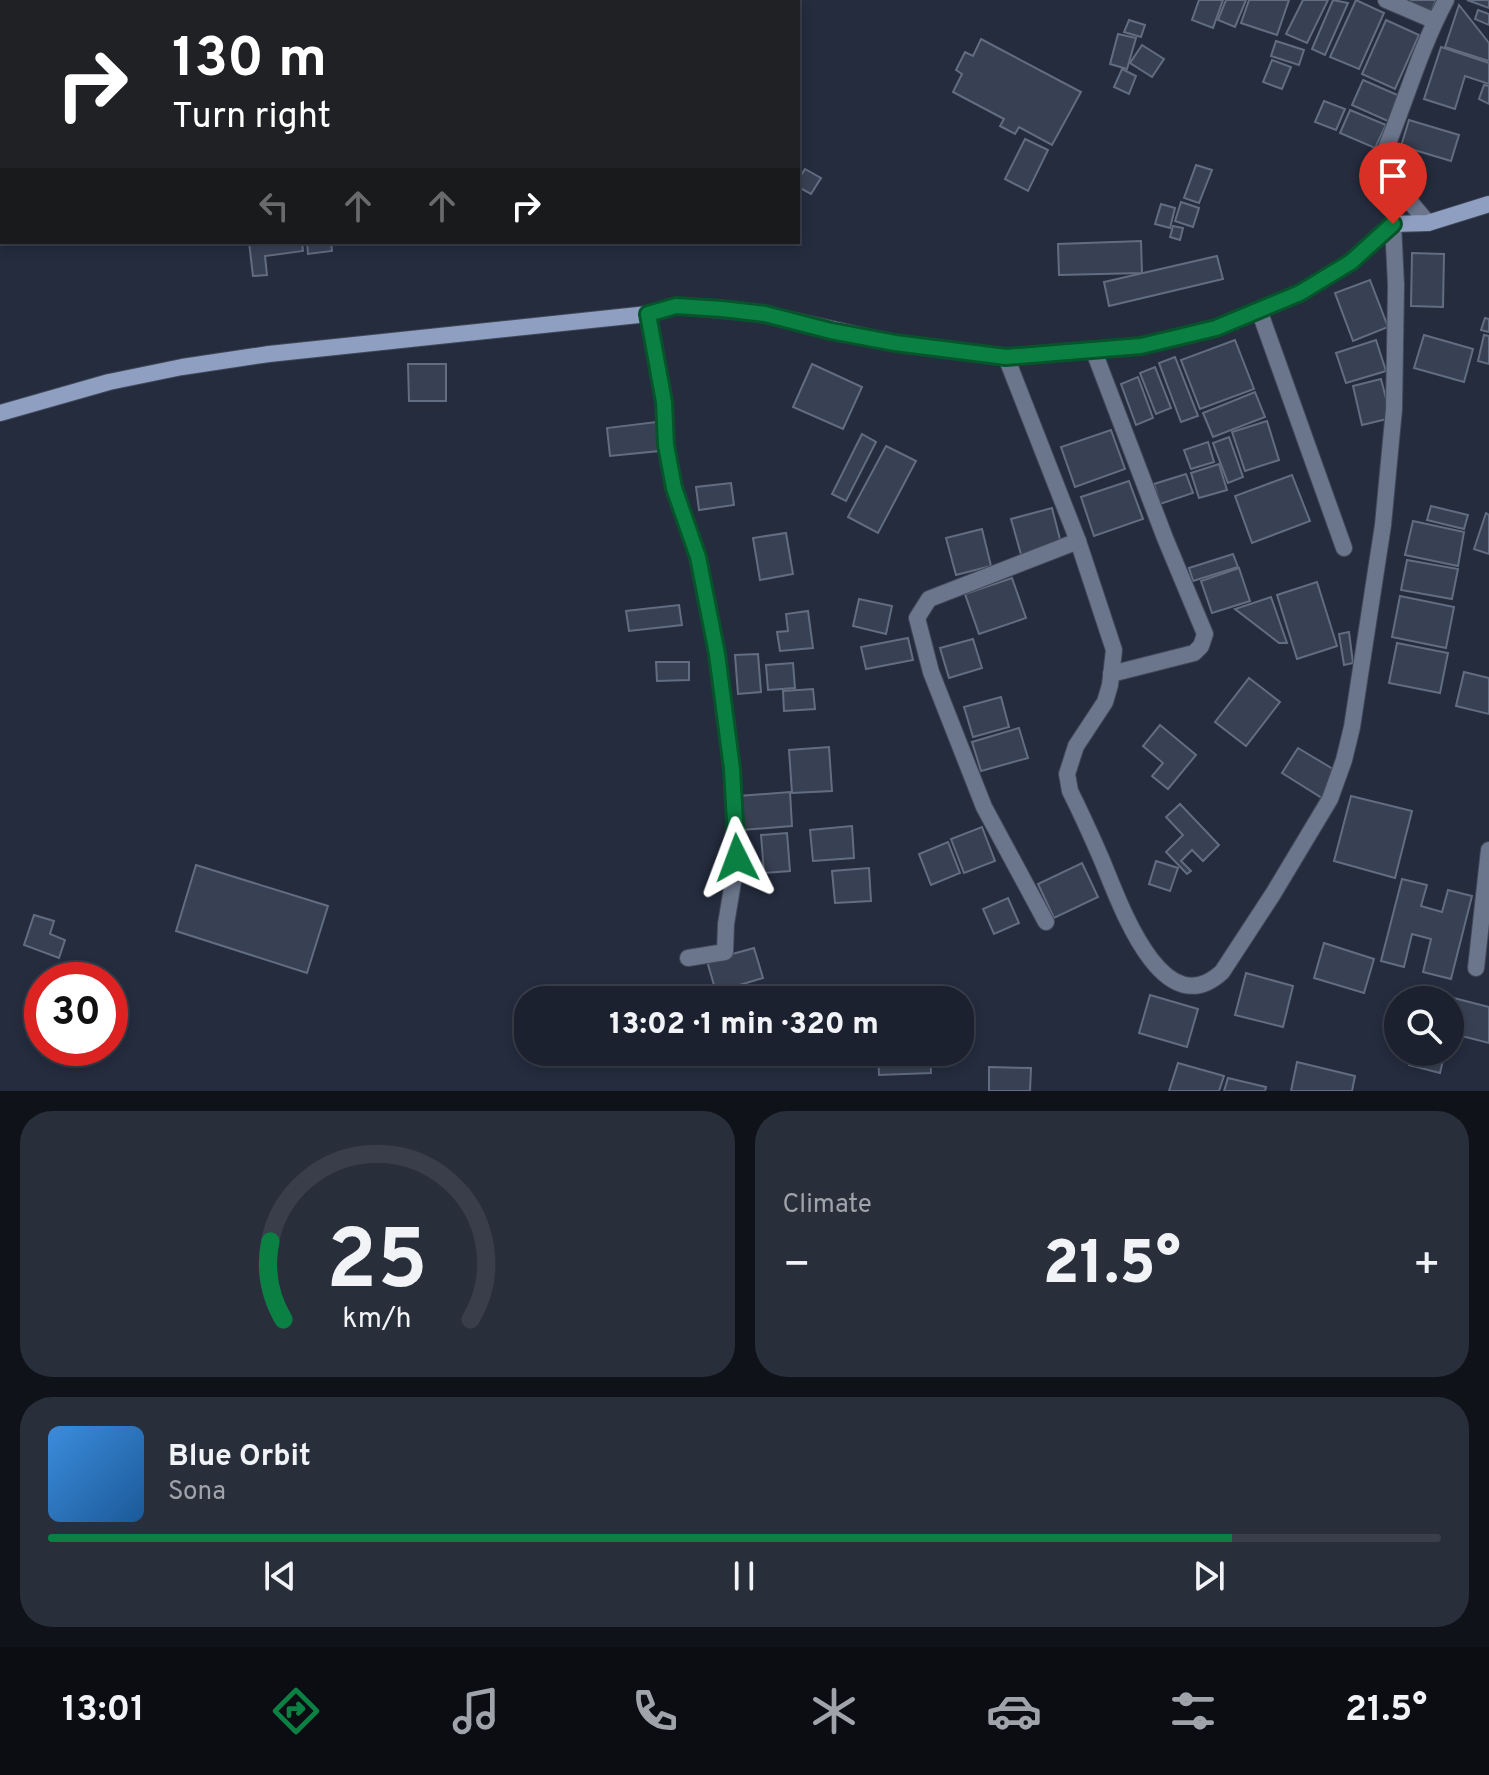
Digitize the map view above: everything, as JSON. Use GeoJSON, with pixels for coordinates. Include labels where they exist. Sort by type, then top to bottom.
{"type":"FeatureCollection","features":[{"type":"Feature","properties":{"kind":"main road"},"geometry":{"type":"LineString","coordinates":[[0,413],[109,382],[182,367],[269,354],[648,314],[676,306],[752,312],[895,343],[1006,357],[1141,346],[1216,328],[1300,293],[1351,262],[1393,224],[1428,223],[1489,204]]}},
{"type":"Feature","properties":{"kind":"street"},"geometry":{"type":"LineString","coordinates":[[1386,0],[1435,21]]}},
{"type":"Feature","properties":{"kind":"street"},"geometry":{"type":"LineString","coordinates":[[1428,223],[1379,165],[1446,0]]}},
{"type":"Feature","properties":{"kind":"street"},"geometry":{"type":"LineString","coordinates":[[1006,357],[1078,541],[1114,650],[1105,702],[1076,746],[1067,774],[1070,791],[1131,930],[1148,957],[1161,972],[1179,981],[1202,985],[1222,972],[1273,894],[1330,799],[1344,760],[1352,727],[1383,525],[1394,409],[1396,285],[1393,224]]}},
{"type":"Feature","properties":{"kind":"street"},"geometry":{"type":"LineString","coordinates":[[1259,310],[1344,548]]}},
{"type":"Feature","properties":{"kind":"street"},"geometry":{"type":"LineString","coordinates":[[648,314],[664,402],[668,459],[674,488],[698,557],[717,654],[732,769],[737,858],[726,924],[725,952],[688,958]]}},
{"type":"Feature","properties":{"kind":"street"},"geometry":{"type":"LineString","coordinates":[[1093,349],[1205,634],[1201,646],[1194,653],[1111,674]]}},
{"type":"Feature","properties":{"kind":"street"},"geometry":{"type":"LineString","coordinates":[[1046,922],[984,807],[931,672],[917,618],[929,599],[1078,541]]}},
{"type":"Feature","properties":{"kind":"street"},"geometry":{"type":"LineString","coordinates":[[1476,968],[1489,850]]}},
{"type":"Feature","properties":{"kind":"building"},"geometry":{"type":"Polygon","coordinates":[[[1199,0],[1223,0],[1213,28],[1192,20],[1199,0]]]}},
{"type":"Feature","properties":{"kind":"building"},"geometry":{"type":"Polygon","coordinates":[[[1226,0],[1246,0],[1235,27],[1218,20],[1226,0]]]}},
{"type":"Feature","properties":{"kind":"building"},"geometry":{"type":"Polygon","coordinates":[[[1249,0],[1289,0],[1277,35],[1241,23],[1249,0]]]}},
{"type":"Feature","properties":{"kind":"building"},"geometry":{"type":"Polygon","coordinates":[[[1303,0],[1328,0],[1307,43],[1286,34],[1303,0]]]}},
{"type":"Feature","properties":{"kind":"building"},"geometry":{"type":"Polygon","coordinates":[[[1333,0],[1348,3],[1325,55],[1312,49],[1333,0]]]}},
{"type":"Feature","properties":{"kind":"building"},"geometry":{"type":"Polygon","coordinates":[[[1356,0],[1384,13],[1359,69],[1330,57],[1356,0]]]}},
{"type":"Feature","properties":{"kind":"building"},"geometry":{"type":"Polygon","coordinates":[[[1411,0],[1436,0],[1431,12],[1410,3],[1411,0]]]}},
{"type":"Feature","properties":{"kind":"building"},"geometry":{"type":"Polygon","coordinates":[[[1467,0],[1489,0],[1489,8],[1467,0]]]}},
{"type":"Feature","properties":{"kind":"building"},"geometry":{"type":"Polygon","coordinates":[[[1459,5],[1489,43],[1489,61],[1445,47],[1459,5]]]}},
{"type":"Feature","properties":{"kind":"building"},"geometry":{"type":"Polygon","coordinates":[[[1478,10],[1489,14],[1489,25],[1475,19],[1478,10]]]}},
{"type":"Feature","properties":{"kind":"building"},"geometry":{"type":"Polygon","coordinates":[[[1129,20],[1145,25],[1141,37],[1124,32],[1129,20]]]}},
{"type":"Feature","properties":{"kind":"building"},"geometry":{"type":"Polygon","coordinates":[[[1386,20],[1419,35],[1395,89],[1362,74],[1386,20]]]}},
{"type":"Feature","properties":{"kind":"building"},"geometry":{"type":"Polygon","coordinates":[[[1118,34],[1136,38],[1127,69],[1110,64],[1118,34]]]}},
{"type":"Feature","properties":{"kind":"building"},"geometry":{"type":"Polygon","coordinates":[[[981,39],[1081,92],[1052,145],[1019,127],[1015,134],[1000,126],[1004,119],[953,92],[962,74],[956,70],[965,52],[973,56],[981,39]]]}},
{"type":"Feature","properties":{"kind":"building"},"geometry":{"type":"Polygon","coordinates":[[[1276,41],[1304,50],[1299,65],[1271,56],[1276,41]]]}},
{"type":"Feature","properties":{"kind":"building"},"geometry":{"type":"Polygon","coordinates":[[[1142,45],[1164,59],[1152,77],[1130,63],[1142,45]]]}},
{"type":"Feature","properties":{"kind":"building"},"geometry":{"type":"Polygon","coordinates":[[[1441,47],[1489,63],[1489,84],[1465,76],[1455,109],[1424,99],[1441,47]]]}},
{"type":"Feature","properties":{"kind":"building"},"geometry":{"type":"Polygon","coordinates":[[[1272,60],[1291,67],[1282,89],[1263,82],[1272,60]]]}},
{"type":"Feature","properties":{"kind":"building"},"geometry":{"type":"Polygon","coordinates":[[[1122,69],[1136,76],[1129,94],[1114,87],[1122,69]]]}},
{"type":"Feature","properties":{"kind":"building"},"geometry":{"type":"Polygon","coordinates":[[[1363,80],[1402,97],[1390,122],[1352,105],[1363,80]]]}},
{"type":"Feature","properties":{"kind":"building"},"geometry":{"type":"Polygon","coordinates":[[[1484,85],[1489,86],[1489,104],[1479,99],[1484,85]]]}},
{"type":"Feature","properties":{"kind":"building"},"geometry":{"type":"Polygon","coordinates":[[[1324,101],[1345,109],[1336,130],[1315,122],[1324,101]]]}},
{"type":"Feature","properties":{"kind":"building"},"geometry":{"type":"Polygon","coordinates":[[[1350,110],[1386,125],[1375,148],[1340,133],[1350,110]]]}},
{"type":"Feature","properties":{"kind":"building"},"geometry":{"type":"Polygon","coordinates":[[[1409,120],[1459,135],[1451,161],[1401,146],[1409,120]]]}},
{"type":"Feature","properties":{"kind":"building"},"geometry":{"type":"Polygon","coordinates":[[[1025,139],[1048,150],[1028,191],[1005,179],[1025,139]]]}},
{"type":"Feature","properties":{"kind":"building"},"geometry":{"type":"Polygon","coordinates":[[[1196,165],[1212,170],[1199,203],[1184,198],[1196,165]]]}},
{"type":"Feature","properties":{"kind":"building"},"geometry":{"type":"Polygon","coordinates":[[[805,169],[821,178],[811,194],[800,188],[800,177],[805,169]]]}},
{"type":"Feature","properties":{"kind":"building"},"geometry":{"type":"Polygon","coordinates":[[[1181,202],[1199,208],[1193,227],[1175,221],[1181,202]]]}},
{"type":"Feature","properties":{"kind":"building"},"geometry":{"type":"Polygon","coordinates":[[[1161,204],[1175,208],[1170,228],[1155,224],[1161,204]]]}},
{"type":"Feature","properties":{"kind":"building"},"geometry":{"type":"Polygon","coordinates":[[[1173,226],[1183,228],[1180,240],[1170,237],[1173,226]]]}},
{"type":"Feature","properties":{"kind":"building"},"geometry":{"type":"Polygon","coordinates":[[[1141,241],[1142,273],[1059,275],[1058,244],[1141,241]]]}},
{"type":"Feature","properties":{"kind":"building"},"geometry":{"type":"Polygon","coordinates":[[[249,244],[302,244],[303,251],[265,256],[267,275],[253,276],[249,244]]]}},
{"type":"Feature","properties":{"kind":"building"},"geometry":{"type":"Polygon","coordinates":[[[307,244],[331,244],[332,251],[308,254],[307,244]]]}},
{"type":"Feature","properties":{"kind":"building"},"geometry":{"type":"Polygon","coordinates":[[[1412,253],[1444,254],[1443,307],[1411,306],[1412,253]]]}},
{"type":"Feature","properties":{"kind":"building"},"geometry":{"type":"Polygon","coordinates":[[[1217,256],[1223,279],[1109,306],[1104,282],[1217,256]]]}},
{"type":"Feature","properties":{"kind":"building"},"geometry":{"type":"Polygon","coordinates":[[[1370,280],[1388,327],[1353,341],[1335,293],[1370,280]]]}},
{"type":"Feature","properties":{"kind":"building"},"geometry":{"type":"Polygon","coordinates":[[[1485,318],[1489,319],[1489,332],[1481,330],[1485,318]]]}},
{"type":"Feature","properties":{"kind":"building"},"geometry":{"type":"Polygon","coordinates":[[[1424,335],[1473,349],[1464,382],[1414,368],[1424,335]]]}},
{"type":"Feature","properties":{"kind":"building"},"geometry":{"type":"Polygon","coordinates":[[[1484,335],[1489,336],[1489,364],[1478,361],[1484,335]]]}},
{"type":"Feature","properties":{"kind":"building"},"geometry":{"type":"Polygon","coordinates":[[[1235,340],[1254,389],[1200,409],[1181,360],[1235,340]]]}},
{"type":"Feature","properties":{"kind":"building"},"geometry":{"type":"Polygon","coordinates":[[[1376,340],[1386,371],[1346,383],[1336,353],[1376,340]]]}},
{"type":"Feature","properties":{"kind":"building"},"geometry":{"type":"Polygon","coordinates":[[[1175,357],[1198,416],[1181,422],[1159,363],[1175,357]]]}},
{"type":"Feature","properties":{"kind":"building"},"geometry":{"type":"Polygon","coordinates":[[[408,364],[446,364],[446,401],[409,401],[408,364]]]}},
{"type":"Feature","properties":{"kind":"building"},"geometry":{"type":"Polygon","coordinates":[[[812,364],[862,387],[843,429],[793,407],[812,364]]]}},
{"type":"Feature","properties":{"kind":"building"},"geometry":{"type":"Polygon","coordinates":[[[1155,367],[1171,408],[1156,414],[1140,373],[1155,367]]]}},
{"type":"Feature","properties":{"kind":"building"},"geometry":{"type":"Polygon","coordinates":[[[1138,377],[1153,418],[1136,425],[1121,384],[1138,377]]]}},
{"type":"Feature","properties":{"kind":"building"},"geometry":{"type":"Polygon","coordinates":[[[1381,379],[1391,418],[1362,425],[1353,386],[1381,379]]]}},
{"type":"Feature","properties":{"kind":"building"},"geometry":{"type":"Polygon","coordinates":[[[1255,392],[1265,417],[1213,437],[1203,413],[1255,392]]]}},
{"type":"Feature","properties":{"kind":"building"},"geometry":{"type":"Polygon","coordinates":[[[1267,421],[1279,460],[1245,471],[1232,432],[1267,421]]]}},
{"type":"Feature","properties":{"kind":"building"},"geometry":{"type":"Polygon","coordinates":[[[656,422],[659,451],[610,456],[607,428],[656,422]]]}},
{"type":"Feature","properties":{"kind":"building"},"geometry":{"type":"Polygon","coordinates":[[[1111,430],[1125,469],[1075,487],[1061,447],[1111,430]]]}},
{"type":"Feature","properties":{"kind":"building"},"geometry":{"type":"Polygon","coordinates":[[[862,434],[876,442],[846,501],[832,494],[862,434]]]}},
{"type":"Feature","properties":{"kind":"building"},"geometry":{"type":"Polygon","coordinates":[[[1229,437],[1243,477],[1228,483],[1213,443],[1229,437]]]}},
{"type":"Feature","properties":{"kind":"building"},"geometry":{"type":"Polygon","coordinates":[[[1208,442],[1214,462],[1191,469],[1184,450],[1208,442]]]}},
{"type":"Feature","properties":{"kind":"building"},"geometry":{"type":"Polygon","coordinates":[[[886,446],[916,461],[878,533],[848,517],[886,446]]]}},
{"type":"Feature","properties":{"kind":"building"},"geometry":{"type":"Polygon","coordinates":[[[1219,464],[1227,490],[1199,498],[1191,473],[1219,464]]]}},
{"type":"Feature","properties":{"kind":"building"},"geometry":{"type":"Polygon","coordinates":[[[1186,474],[1193,493],[1160,504],[1154,484],[1186,474]]]}},
{"type":"Feature","properties":{"kind":"building"},"geometry":{"type":"Polygon","coordinates":[[[1292,475],[1310,521],[1252,543],[1235,496],[1292,475]]]}},
{"type":"Feature","properties":{"kind":"building"},"geometry":{"type":"Polygon","coordinates":[[[1129,481],[1143,519],[1094,536],[1081,497],[1129,481]]]}},
{"type":"Feature","properties":{"kind":"building"},"geometry":{"type":"Polygon","coordinates":[[[731,483],[734,505],[699,510],[696,487],[731,483]]]}},
{"type":"Feature","properties":{"kind":"building"},"geometry":{"type":"Polygon","coordinates":[[[1431,506],[1468,515],[1464,529],[1427,520],[1431,506]]]}},
{"type":"Feature","properties":{"kind":"building"},"geometry":{"type":"Polygon","coordinates":[[[1052,508],[1062,547],[1022,558],[1011,519],[1052,508]]]}},
{"type":"Feature","properties":{"kind":"building"},"geometry":{"type":"Polygon","coordinates":[[[1486,513],[1489,515],[1489,554],[1474,549],[1486,513]]]}},
{"type":"Feature","properties":{"kind":"building"},"geometry":{"type":"Polygon","coordinates":[[[1413,521],[1464,532],[1458,566],[1405,555],[1413,521]]]}},
{"type":"Feature","properties":{"kind":"building"},"geometry":{"type":"Polygon","coordinates":[[[982,529],[991,566],[956,575],[946,538],[982,529]]]}},
{"type":"Feature","properties":{"kind":"building"},"geometry":{"type":"Polygon","coordinates":[[[786,533],[793,574],[760,580],[753,538],[786,533]]]}},
{"type":"Feature","properties":{"kind":"building"},"geometry":{"type":"Polygon","coordinates":[[[1233,554],[1238,567],[1193,581],[1189,568],[1233,554]]]}},
{"type":"Feature","properties":{"kind":"building"},"geometry":{"type":"Polygon","coordinates":[[[1407,560],[1458,569],[1452,599],[1401,590],[1407,560]]]}},
{"type":"Feature","properties":{"kind":"building"},"geometry":{"type":"Polygon","coordinates":[[[1239,568],[1250,601],[1212,613],[1201,581],[1239,568]]]}},
{"type":"Feature","properties":{"kind":"building"},"geometry":{"type":"Polygon","coordinates":[[[1012,578],[1026,618],[979,634],[965,594],[1012,578]]]}},
{"type":"Feature","properties":{"kind":"building"},"geometry":{"type":"Polygon","coordinates":[[[1317,582],[1337,646],[1297,659],[1277,595],[1317,582]]]}},
{"type":"Feature","properties":{"kind":"building"},"geometry":{"type":"Polygon","coordinates":[[[1400,596],[1454,607],[1446,648],[1392,637],[1400,596]]]}},
{"type":"Feature","properties":{"kind":"building"},"geometry":{"type":"Polygon","coordinates":[[[1271,597],[1287,643],[1279,643],[1235,609],[1271,597]]]}},
{"type":"Feature","properties":{"kind":"building"},"geometry":{"type":"Polygon","coordinates":[[[859,599],[892,606],[886,634],[853,626],[859,599]]]}},
{"type":"Feature","properties":{"kind":"building"},"geometry":{"type":"Polygon","coordinates":[[[679,605],[682,625],[629,631],[626,611],[679,605]]]}},
{"type":"Feature","properties":{"kind":"building"},"geometry":{"type":"Polygon","coordinates":[[[808,611],[813,648],[780,651],[777,632],[788,631],[786,614],[808,611]]]}},
{"type":"Feature","properties":{"kind":"building"},"geometry":{"type":"Polygon","coordinates":[[[1349,632],[1353,663],[1344,665],[1339,634],[1349,632]]]}},
{"type":"Feature","properties":{"kind":"building"},"geometry":{"type":"Polygon","coordinates":[[[908,638],[913,660],[866,669],[861,647],[908,638]]]}},
{"type":"Feature","properties":{"kind":"building"},"geometry":{"type":"Polygon","coordinates":[[[973,639],[982,668],[949,678],[940,648],[973,639]]]}},
{"type":"Feature","properties":{"kind":"building"},"geometry":{"type":"Polygon","coordinates":[[[1397,643],[1448,653],[1440,693],[1389,683],[1397,643]]]}},
{"type":"Feature","properties":{"kind":"building"},"geometry":{"type":"Polygon","coordinates":[[[758,654],[761,692],[738,694],[735,655],[758,654]]]}},
{"type":"Feature","properties":{"kind":"building"},"geometry":{"type":"Polygon","coordinates":[[[656,662],[689,662],[689,680],[657,681],[656,662]]]}},
{"type":"Feature","properties":{"kind":"building"},"geometry":{"type":"Polygon","coordinates":[[[793,663],[795,688],[768,690],[766,665],[793,663]]]}},
{"type":"Feature","properties":{"kind":"building"},"geometry":{"type":"Polygon","coordinates":[[[1464,672],[1489,678],[1489,714],[1456,706],[1464,672]]]}},
{"type":"Feature","properties":{"kind":"building"},"geometry":{"type":"Polygon","coordinates":[[[1249,678],[1280,702],[1246,746],[1215,722],[1249,678]]]}},
{"type":"Feature","properties":{"kind":"building"},"geometry":{"type":"Polygon","coordinates":[[[813,689],[815,709],[784,711],[783,691],[813,689]]]}},
{"type":"Feature","properties":{"kind":"building"},"geometry":{"type":"Polygon","coordinates":[[[1001,697],[1009,727],[973,737],[964,707],[1001,697]]]}},
{"type":"Feature","properties":{"kind":"building"},"geometry":{"type":"Polygon","coordinates":[[[1160,725],[1196,755],[1168,789],[1152,776],[1163,763],[1143,746],[1160,725]]]}},
{"type":"Feature","properties":{"kind":"building"},"geometry":{"type":"Polygon","coordinates":[[[1019,728],[1028,758],[981,771],[972,742],[1019,728]]]}},
{"type":"Feature","properties":{"kind":"building"},"geometry":{"type":"Polygon","coordinates":[[[829,747],[832,791],[792,793],[789,750],[829,747]]]}},
{"type":"Feature","properties":{"kind":"building"},"geometry":{"type":"Polygon","coordinates":[[[1298,748],[1338,772],[1322,798],[1282,773],[1298,748]]]}},
{"type":"Feature","properties":{"kind":"building"},"geometry":{"type":"Polygon","coordinates":[[[790,792],[792,826],[742,830],[739,796],[790,792]]]}},
{"type":"Feature","properties":{"kind":"building"},"geometry":{"type":"Polygon","coordinates":[[[1351,796],[1412,811],[1395,878],[1334,861],[1351,796]]]}},
{"type":"Feature","properties":{"kind":"building"},"geometry":{"type":"Polygon","coordinates":[[[1180,804],[1219,845],[1203,861],[1192,850],[1181,861],[1191,871],[1187,874],[1166,852],[1183,835],[1166,817],[1180,804]]]}},
{"type":"Feature","properties":{"kind":"building"},"geometry":{"type":"Polygon","coordinates":[[[852,826],[854,858],[813,861],[810,830],[852,826]]]}},
{"type":"Feature","properties":{"kind":"building"},"geometry":{"type":"Polygon","coordinates":[[[982,827],[995,861],[964,873],[951,839],[982,827]]]}},
{"type":"Feature","properties":{"kind":"building"},"geometry":{"type":"Polygon","coordinates":[[[787,833],[790,871],[764,873],[761,835],[787,833]]]}},
{"type":"Feature","properties":{"kind":"building"},"geometry":{"type":"Polygon","coordinates":[[[948,842],[960,873],[931,885],[919,854],[948,842]]]}},
{"type":"Feature","properties":{"kind":"building"},"geometry":{"type":"Polygon","coordinates":[[[1156,861],[1178,868],[1170,891],[1149,884],[1156,861]]]}},
{"type":"Feature","properties":{"kind":"building"},"geometry":{"type":"Polygon","coordinates":[[[1082,863],[1098,897],[1054,918],[1038,884],[1082,863]]]}},
{"type":"Feature","properties":{"kind":"building"},"geometry":{"type":"Polygon","coordinates":[[[196,865],[328,906],[307,973],[176,931],[196,865]]]}},
{"type":"Feature","properties":{"kind":"building"},"geometry":{"type":"Polygon","coordinates":[[[869,868],[871,901],[835,903],[832,871],[869,868]]]}},
{"type":"Feature","properties":{"kind":"building"},"geometry":{"type":"Polygon","coordinates":[[[1402,879],[1427,885],[1421,906],[1442,912],[1448,890],[1472,896],[1451,979],[1423,972],[1431,939],[1412,934],[1404,967],[1381,961],[1402,879]]]}},
{"type":"Feature","properties":{"kind":"building"},"geometry":{"type":"Polygon","coordinates":[[[1008,898],[1019,923],[994,934],[983,909],[1008,898]]]}},
{"type":"Feature","properties":{"kind":"building"},"geometry":{"type":"Polygon","coordinates":[[[34,915],[54,921],[50,934],[65,940],[59,958],[24,945],[34,915]]]}},
{"type":"Feature","properties":{"kind":"building"},"geometry":{"type":"Polygon","coordinates":[[[1324,943],[1374,959],[1364,993],[1314,978],[1324,943]]]}},
{"type":"Feature","properties":{"kind":"building"},"geometry":{"type":"Polygon","coordinates":[[[754,948],[763,978],[736,986],[714,986],[707,961],[754,948]]]}},
{"type":"Feature","properties":{"kind":"building"},"geometry":{"type":"Polygon","coordinates":[[[1246,973],[1293,986],[1283,1027],[1235,1015],[1246,973]]]}},
{"type":"Feature","properties":{"kind":"building"},"geometry":{"type":"Polygon","coordinates":[[[1150,995],[1198,1009],[1187,1047],[1139,1033],[1150,995]]]}},
{"type":"Feature","properties":{"kind":"building"},"geometry":{"type":"Polygon","coordinates":[[[1464,1001],[1489,1007],[1489,1043],[1464,1037],[1464,1001]]]}},
{"type":"Feature","properties":{"kind":"building"},"geometry":{"type":"Polygon","coordinates":[[[1297,1062],[1355,1076],[1352,1091],[1291,1091],[1297,1062]]]}},
{"type":"Feature","properties":{"kind":"building"},"geometry":{"type":"Polygon","coordinates":[[[1178,1063],[1224,1076],[1219,1091],[1169,1091],[1178,1063]]]}},
{"type":"Feature","properties":{"kind":"building"},"geometry":{"type":"Polygon","coordinates":[[[879,1066],[931,1066],[931,1073],[879,1075],[879,1066]]]}},
{"type":"Feature","properties":{"kind":"building"},"geometry":{"type":"Polygon","coordinates":[[[1413,1066],[1442,1066],[1440,1073],[1413,1066]]]}},
{"type":"Feature","properties":{"kind":"building"},"geometry":{"type":"Polygon","coordinates":[[[989,1067],[1031,1068],[1030,1091],[989,1091],[989,1067]]]}},
{"type":"Feature","properties":{"kind":"building"},"geometry":{"type":"Polygon","coordinates":[[[1228,1078],[1266,1087],[1265,1091],[1224,1091],[1228,1078]]]}},
{"type":"Feature","properties":{"kind":"route"},"geometry":{"type":"LineString","coordinates":[[737,858],[732,769],[717,654],[698,557],[674,488],[666,445],[664,402],[648,314],[676,306],[701,306],[765,314],[895,343],[1006,357],[1141,346],[1216,328],[1300,293],[1351,262],[1393,224]]}}]}
